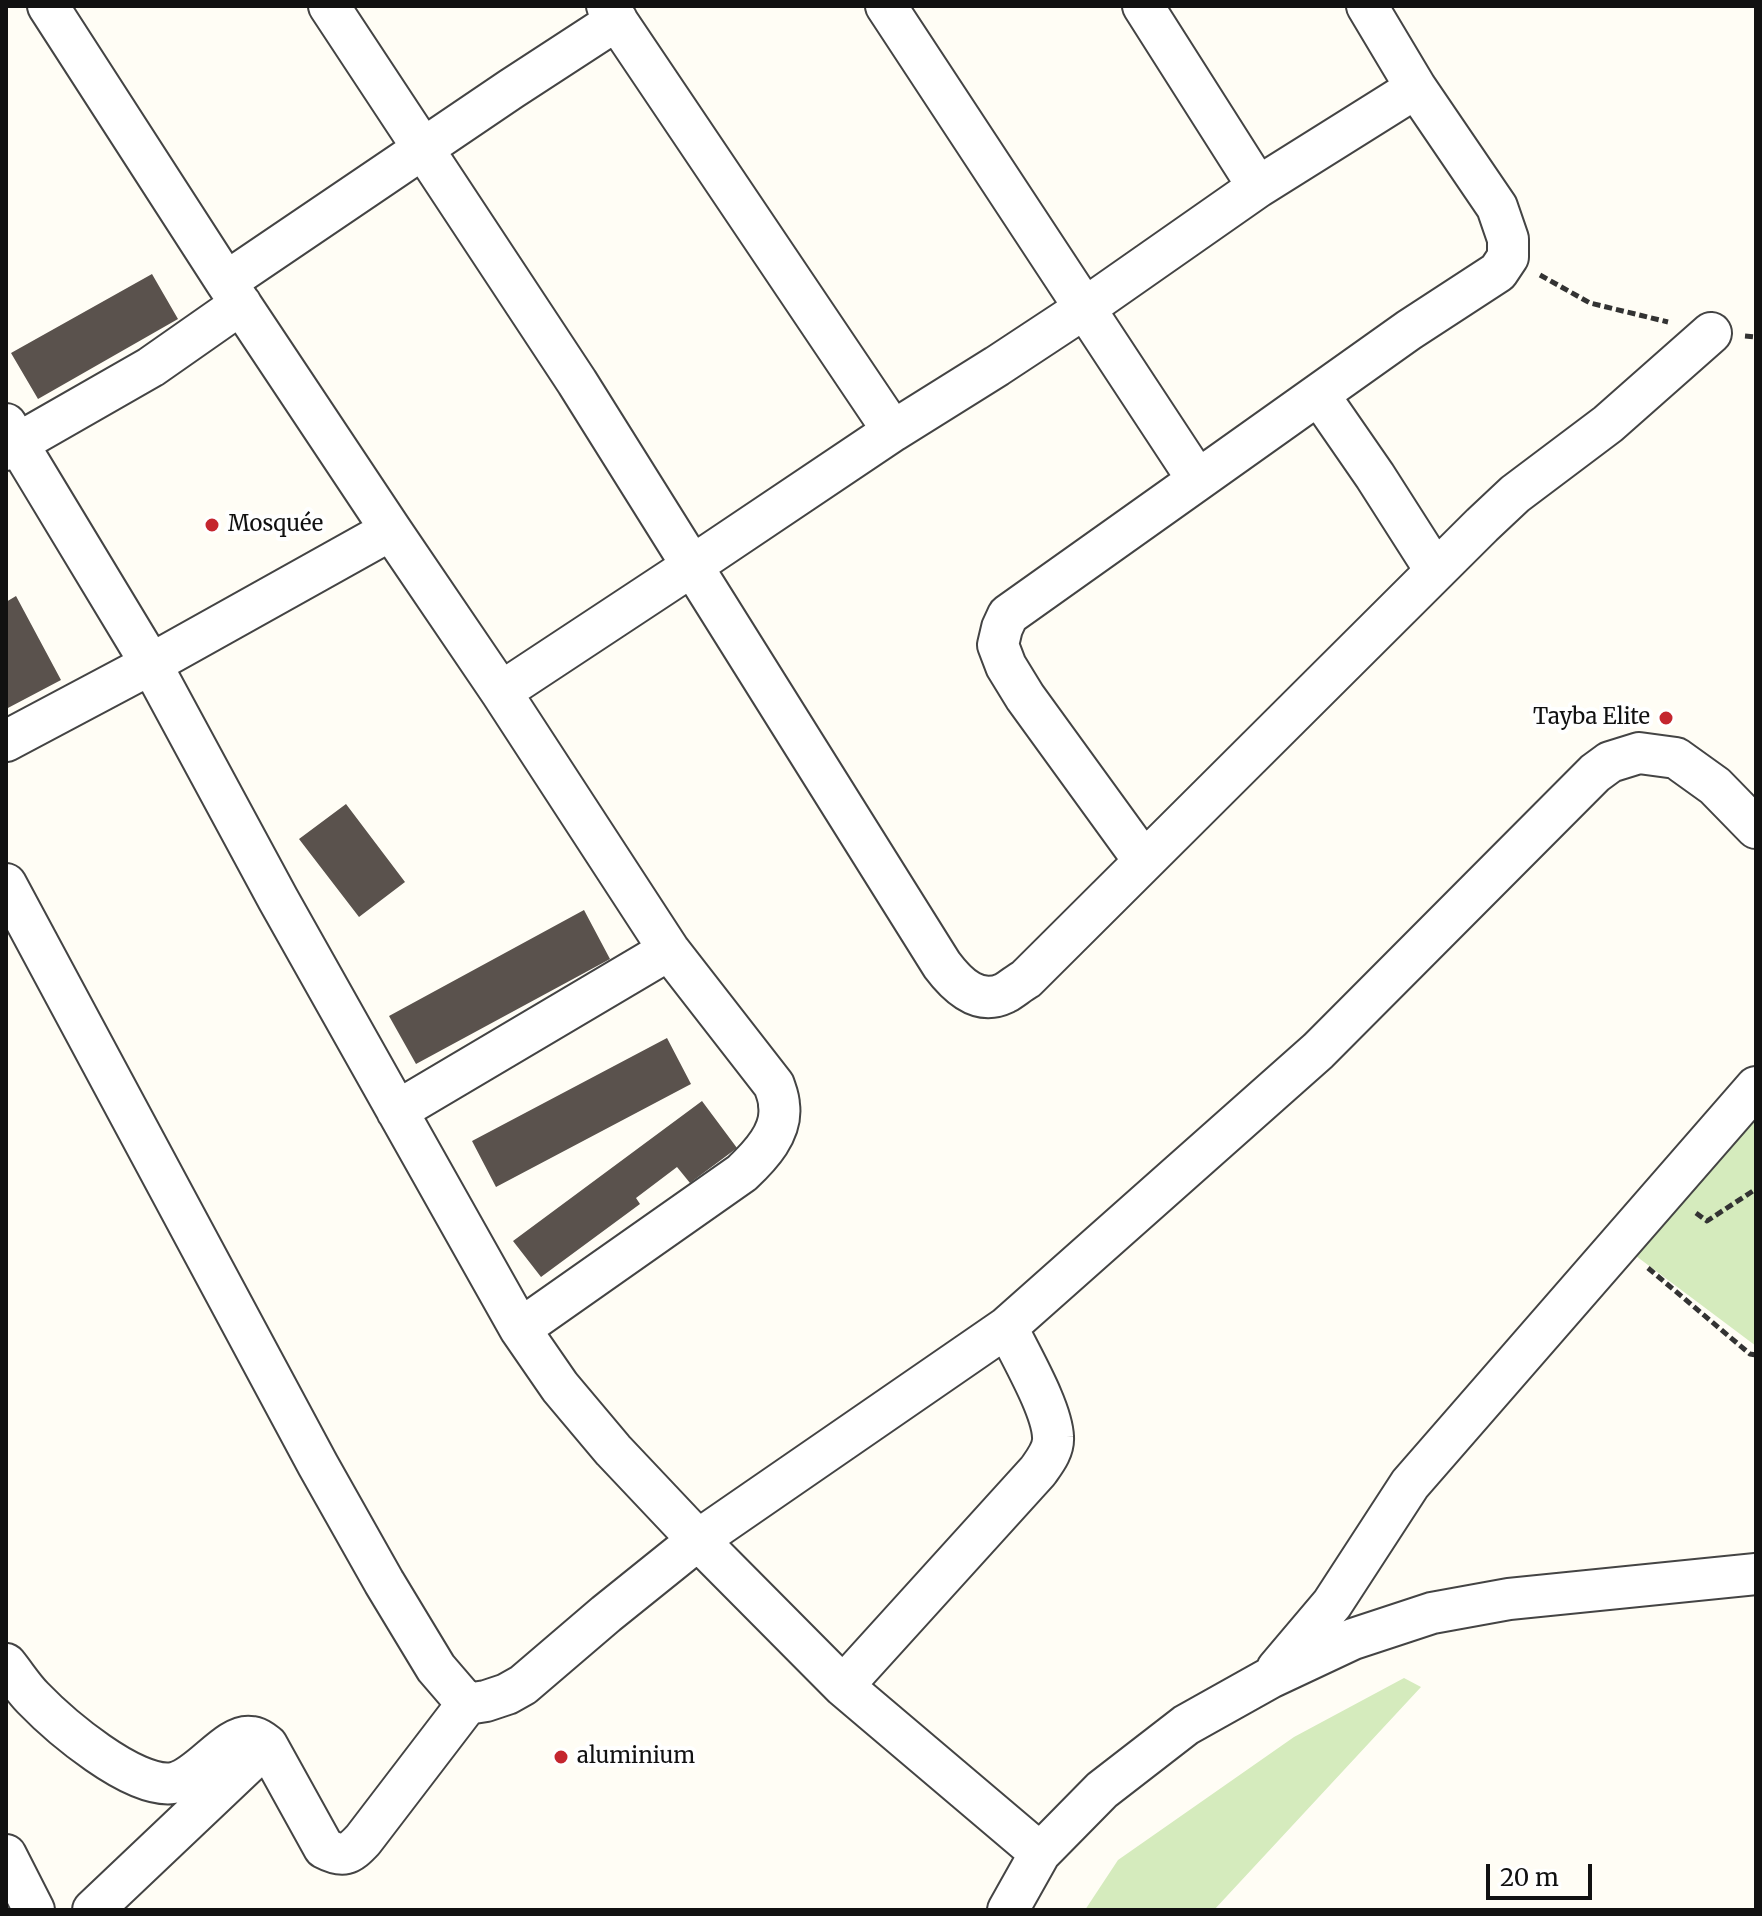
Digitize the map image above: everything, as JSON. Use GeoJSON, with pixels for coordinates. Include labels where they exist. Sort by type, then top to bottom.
{"type":"FeatureCollection","features":[{"type":"Feature","properties":{"kind":"street"},"geometry":{"type":"LineString","coordinates":[[48,6],[669,950],[774,1085],[780,1107],[772,1137],[759,1157],[742,1173],[520,1329]]}},
{"type":"Feature","properties":{"kind":"street"},"geometry":{"type":"LineString","coordinates":[[329,6],[577,382],[933,952],[955,984],[979,997],[1003,994],[1026,979],[1515,494],[1608,424],[1711,333]]}},
{"type":"Feature","properties":{"kind":"street"},"geometry":{"type":"LineString","coordinates":[[886,6],[1197,479]]}},
{"type":"Feature","properties":{"kind":"street"},"geometry":{"type":"LineString","coordinates":[[1143,6],[1258,187]]}},
{"type":"Feature","properties":{"kind":"street"},"geometry":{"type":"LineString","coordinates":[[1144,861],[1006,666],[998,645],[1008,615],[1409,330],[1498,272],[1508,257],[1508,239],[1497,207],[1416,88],[1367,6]]}},
{"type":"Feature","properties":{"kind":"street"},"geometry":{"type":"LineString","coordinates":[[893,431],[612,13],[424,148],[234,293],[151,367],[10,440],[151,664],[278,899],[520,1329],[560,1387],[613,1450],[698,1540],[843,1686],[1040,1853]]}},
{"type":"Feature","properties":{"kind":"street"},"geometry":{"type":"LineString","coordinates":[[501,692],[893,431],[1085,308],[1258,187],[1416,88]]}},
{"type":"Feature","properties":{"kind":"street"},"geometry":{"type":"LineString","coordinates":[[1319,395],[1435,570]]}},
{"type":"Feature","properties":{"kind":"street"},"geometry":{"type":"LineString","coordinates":[[6,741],[391,530]]}},
{"type":"Feature","properties":{"kind":"street"},"geometry":{"type":"LineString","coordinates":[[6,1664],[30,1695],[63,1727],[114,1763],[157,1783],[175,1783],[194,1773],[241,1737],[252,1737],[267,1745],[324,1848],[344,1855],[352,1852],[467,1704],[507,1694],[523,1685],[698,1540],[1007,1327],[1318,1051],[1595,773],[1610,762],[1639,753],[1676,758],[1715,786],[1756,828]]}},
{"type":"Feature","properties":{"kind":"street"},"geometry":{"type":"LineString","coordinates":[[6,884],[384,1582],[436,1668],[467,1704]]}},
{"type":"Feature","properties":{"kind":"street"},"geometry":{"type":"LineString","coordinates":[[397,1111],[669,950]]}},
{"type":"Feature","properties":{"kind":"street"},"geometry":{"type":"LineString","coordinates":[[1270,1678],[1332,1604],[1410,1484],[1756,1087]]}},
{"type":"Feature","properties":{"kind":"street"},"geometry":{"type":"LineString","coordinates":[[843,1686],[1050,1454],[1054,1439],[1050,1420],[1007,1327]]}},
{"type":"Feature","properties":{"kind":"street"},"geometry":{"type":"LineString","coordinates":[[1008,1910],[1040,1853],[1102,1790],[1186,1725],[1270,1678],[1353,1639],[1432,1613],[1509,1599],[1756,1574]]}},
{"type":"Feature","properties":{"kind":"street"},"geometry":{"type":"LineString","coordinates":[[93,1910],[267,1745]]}},
{"type":"Feature","properties":{"kind":"street"},"geometry":{"type":"LineString","coordinates":[[6,1855],[34,1910]]}},
{"type":"Feature","properties":{"kind":"path"},"geometry":{"type":"LineString","coordinates":[[1508,257],[1590,303],[1711,333],[1756,337]]}},
{"type":"Feature","properties":{"kind":"path"},"geometry":{"type":"LineString","coordinates":[[1667,1191],[1707,1221],[1756,1189]]}},
{"type":"Feature","properties":{"kind":"path"},"geometry":{"type":"LineString","coordinates":[[1620,1244],[1750,1354],[1756,1355]]}},
{"type":"Feature","properties":{"kind":"green space"},"geometry":{"type":"Polygon","coordinates":[[[1756,1092],[1756,1346],[1620,1244],[1756,1092]]]}},
{"type":"Feature","properties":{"kind":"green space"},"geometry":{"type":"Polygon","coordinates":[[[1404,1678],[1421,1687],[1214,1910],[1085,1910],[1118,1860],[1294,1737],[1404,1678]]]}},
{"type":"Feature","properties":{"kind":"building"},"geometry":{"type":"Polygon","coordinates":[[[152,274],[178,319],[38,399],[11,353],[152,274]]]}},
{"type":"Feature","properties":{"kind":"building"},"geometry":{"type":"Polygon","coordinates":[[[16,596],[61,680],[6,709],[6,602],[16,596]]]}},
{"type":"Feature","properties":{"kind":"building"},"geometry":{"type":"Polygon","coordinates":[[[346,804],[405,882],[359,917],[299,839],[346,804]]]}},
{"type":"Feature","properties":{"kind":"building"},"geometry":{"type":"Polygon","coordinates":[[[584,910],[610,959],[416,1064],[389,1016],[584,910]]]}},
{"type":"Feature","properties":{"kind":"building"},"geometry":{"type":"Polygon","coordinates":[[[667,1038],[691,1084],[496,1187],[472,1141],[667,1038]]]}},
{"type":"Feature","properties":{"kind":"building"},"geometry":{"type":"Polygon","coordinates":[[[702,1101],[737,1148],[690,1183],[677,1167],[636,1198],[640,1204],[541,1277],[513,1241],[702,1101]]]}},
{"type":"Feature","properties":{"kind":"place","name":"Mosquée"},"geometry":{"type":"Point","coordinates":[212,525]}},
{"type":"Feature","properties":{"kind":"place","name":"Tayba Elite"},"geometry":{"type":"Point","coordinates":[1666,718]}},
{"type":"Feature","properties":{"kind":"place","name":"aluminium"},"geometry":{"type":"Point","coordinates":[561,1757]}}]}
